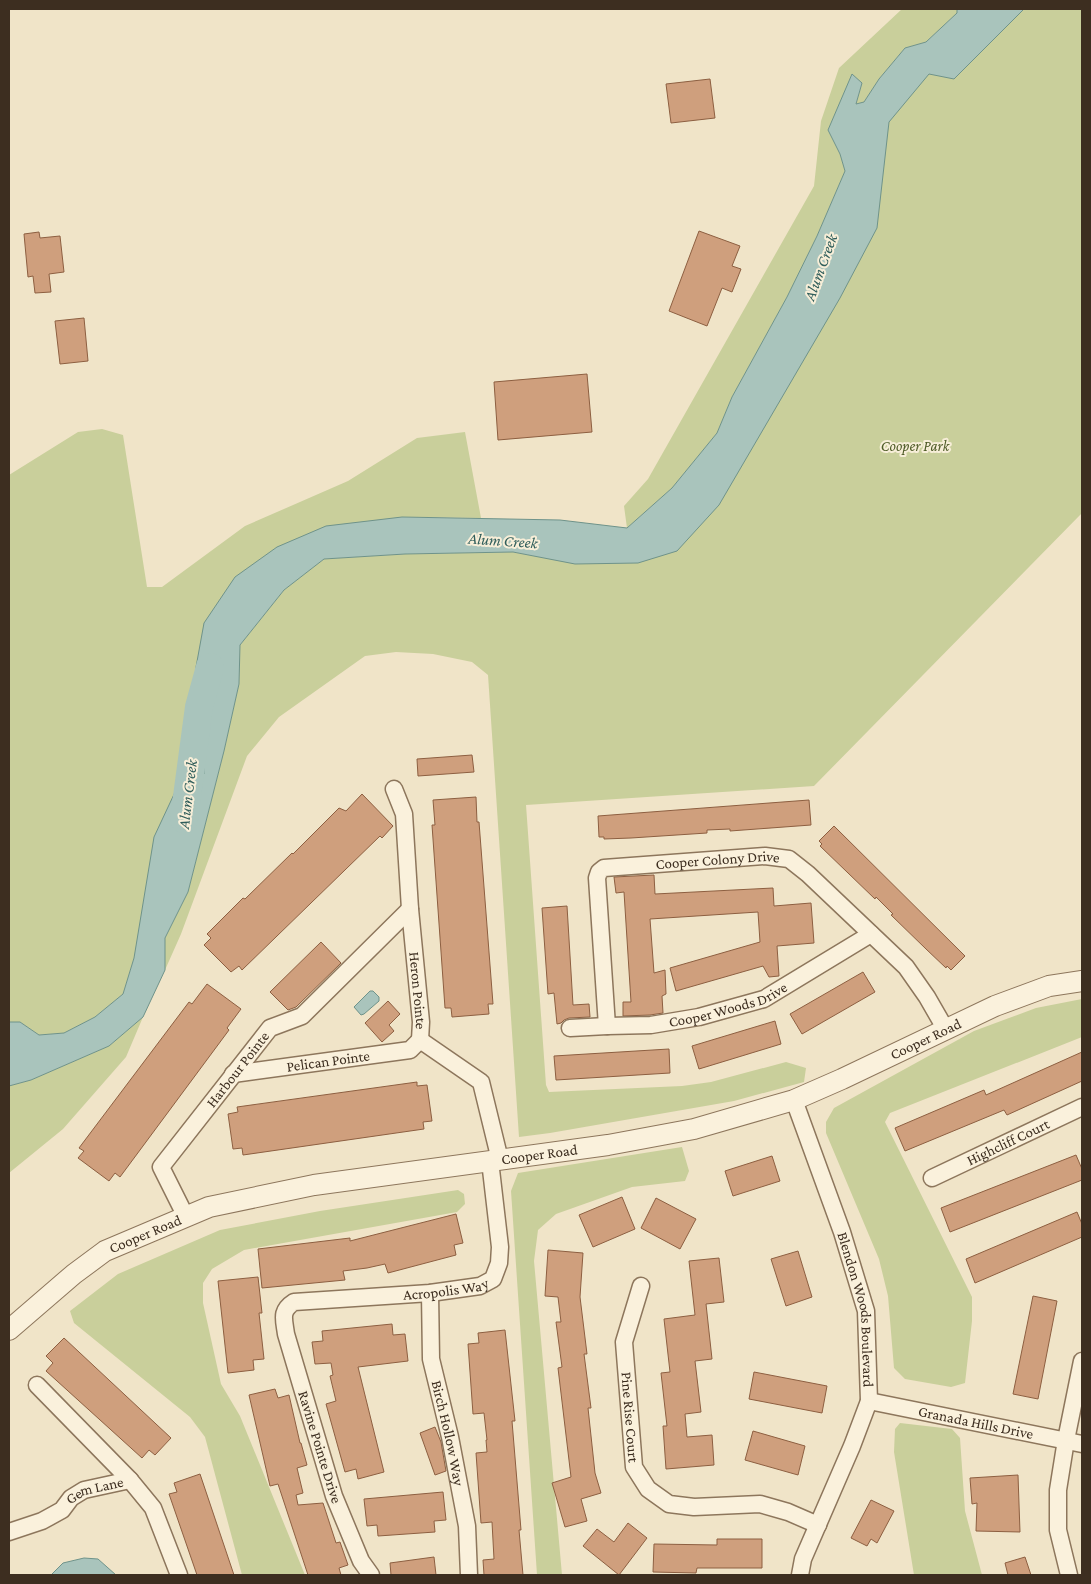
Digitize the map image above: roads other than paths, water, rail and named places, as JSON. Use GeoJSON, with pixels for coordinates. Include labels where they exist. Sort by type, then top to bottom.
{"type":"FeatureCollection","features":[{"type":"Feature","properties":{"kind":"street","name":"Heron Pointe"},"geometry":{"type":"LineString","coordinates":[[394,789],[404,814],[410,909],[421,1022],[420,1040],[480,1082],[495,1160]]}},
{"type":"Feature","properties":{"kind":"street","name":"Cooper Colony Drive"},"geometry":{"type":"LineString","coordinates":[[607,1026],[597,878],[599,872],[604,868],[765,856],[789,859],[808,874],[906,966],[946,1030]]}},
{"type":"Feature","properties":{"kind":"street","name":"Harbour Pointe"},"geometry":{"type":"LineString","coordinates":[[186,1217],[161,1167],[270,1028],[302,1016],[410,909]]}},
{"type":"Feature","properties":{"kind":"street","name":"Cooper Woods Drive"},"geometry":{"type":"LineString","coordinates":[[570,1028],[651,1025],[699,1017],[764,998],[871,934]]}},
{"type":"Feature","properties":{"kind":"street","name":"Cooper Road"},"geometry":{"type":"LineString","coordinates":[[9,1330],[74,1274],[105,1252],[208,1208],[314,1185],[608,1144],[694,1129],[794,1100],[995,1006],[1049,986],[1082,981]]}},
{"type":"Feature","properties":{"kind":"street","name":"Pelican Pointe"},"geometry":{"type":"LineString","coordinates":[[233,1074],[410,1050],[420,1040]]}},
{"type":"Feature","properties":{"kind":"street","name":"Blendon Woods Boulevard"},"geometry":{"type":"LineString","coordinates":[[794,1100],[842,1232],[866,1311],[869,1401],[852,1446],[803,1559],[800,1575]]}},
{"type":"Feature","properties":{"kind":"street","name":"Highcliff Court"},"geometry":{"type":"LineString","coordinates":[[932,1178],[1082,1107]]}},
{"type":"Feature","properties":{"kind":"street","name":"Acropolis Way"},"geometry":{"type":"LineString","coordinates":[[283,1314],[287,1307],[294,1302],[430,1293],[480,1286],[493,1279],[499,1263],[500,1247],[495,1160]]}},
{"type":"Feature","properties":{"kind":"street","name":"Pine Rise Court"},"geometry":{"type":"LineString","coordinates":[[641,1286],[624,1342],[634,1467],[648,1489],[669,1504],[694,1507],[760,1504],[788,1512],[818,1526]]}},
{"type":"Feature","properties":{"kind":"street","name":"Birch Hollow Way"},"geometry":{"type":"LineString","coordinates":[[430,1293],[431,1359],[450,1437],[467,1526],[469,1575]]}},
{"type":"Feature","properties":{"kind":"street","name":"Ravine Pointe Drive"},"geometry":{"type":"LineString","coordinates":[[283,1314],[286,1334],[334,1496],[362,1561],[371,1575]]}},
{"type":"Feature","properties":{"kind":"street"},"geometry":{"type":"LineString","coordinates":[[1070,1575],[1058,1530],[1058,1490],[1082,1361]]}},
{"type":"Feature","properties":{"kind":"street","name":"Gem Lane"},"geometry":{"type":"LineString","coordinates":[[37,1386],[130,1480],[153,1508],[179,1575]]}},
{"type":"Feature","properties":{"kind":"street","name":"Granada Hills Drive"},"geometry":{"type":"LineString","coordinates":[[869,1401],[1082,1444]]}},
{"type":"Feature","properties":{"kind":"street","name":"Gem Lane"},"geometry":{"type":"LineString","coordinates":[[9,1532],[42,1521],[62,1510],[71,1498],[84,1490],[130,1480]]}},
{"type":"Feature","properties":{"kind":"water"},"geometry":{"type":"Polygon","coordinates":[[[957,9],[1024,9],[954,79],[929,74],[889,122],[877,228],[840,298],[719,505],[677,551],[638,563],[575,564],[513,552],[405,554],[324,559],[284,590],[240,645],[239,684],[188,892],[165,938],[165,970],[143,1017],[109,1046],[31,1080],[9,1086],[9,1022],[20,1022],[39,1035],[64,1033],[95,1017],[123,994],[134,958],[154,837],[176,790],[204,774],[196,667],[204,623],[235,577],[277,547],[326,526],[402,517],[560,520],[627,528],[672,488],[717,433],[732,397],[787,297],[817,236],[845,171],[840,154],[828,130],[852,74],[862,83],[856,104],[864,102],[879,79],[905,48],[926,42],[957,13],[957,9]]]}},
{"type":"Feature","properties":{"kind":"water"},"geometry":{"type":"Polygon","coordinates":[[[370,991],[373,991],[379,997],[379,1001],[361,1015],[354,1007],[370,991]]]}},
{"type":"Feature","properties":{"kind":"water"},"geometry":{"type":"Polygon","coordinates":[[[84,1558],[98,1559],[116,1575],[51,1575],[63,1563],[84,1558]]]}},
{"type":"Feature","properties":{"kind":"waterway","name":"Alum Creek"},"geometry":{"type":"LineString","coordinates":[[184,819],[199,707],[210,667]]}},
{"type":"Feature","properties":{"kind":"park label","name":"Cooper Park"},"geometry":{"type":"Point","coordinates":[915,446]}}]}
